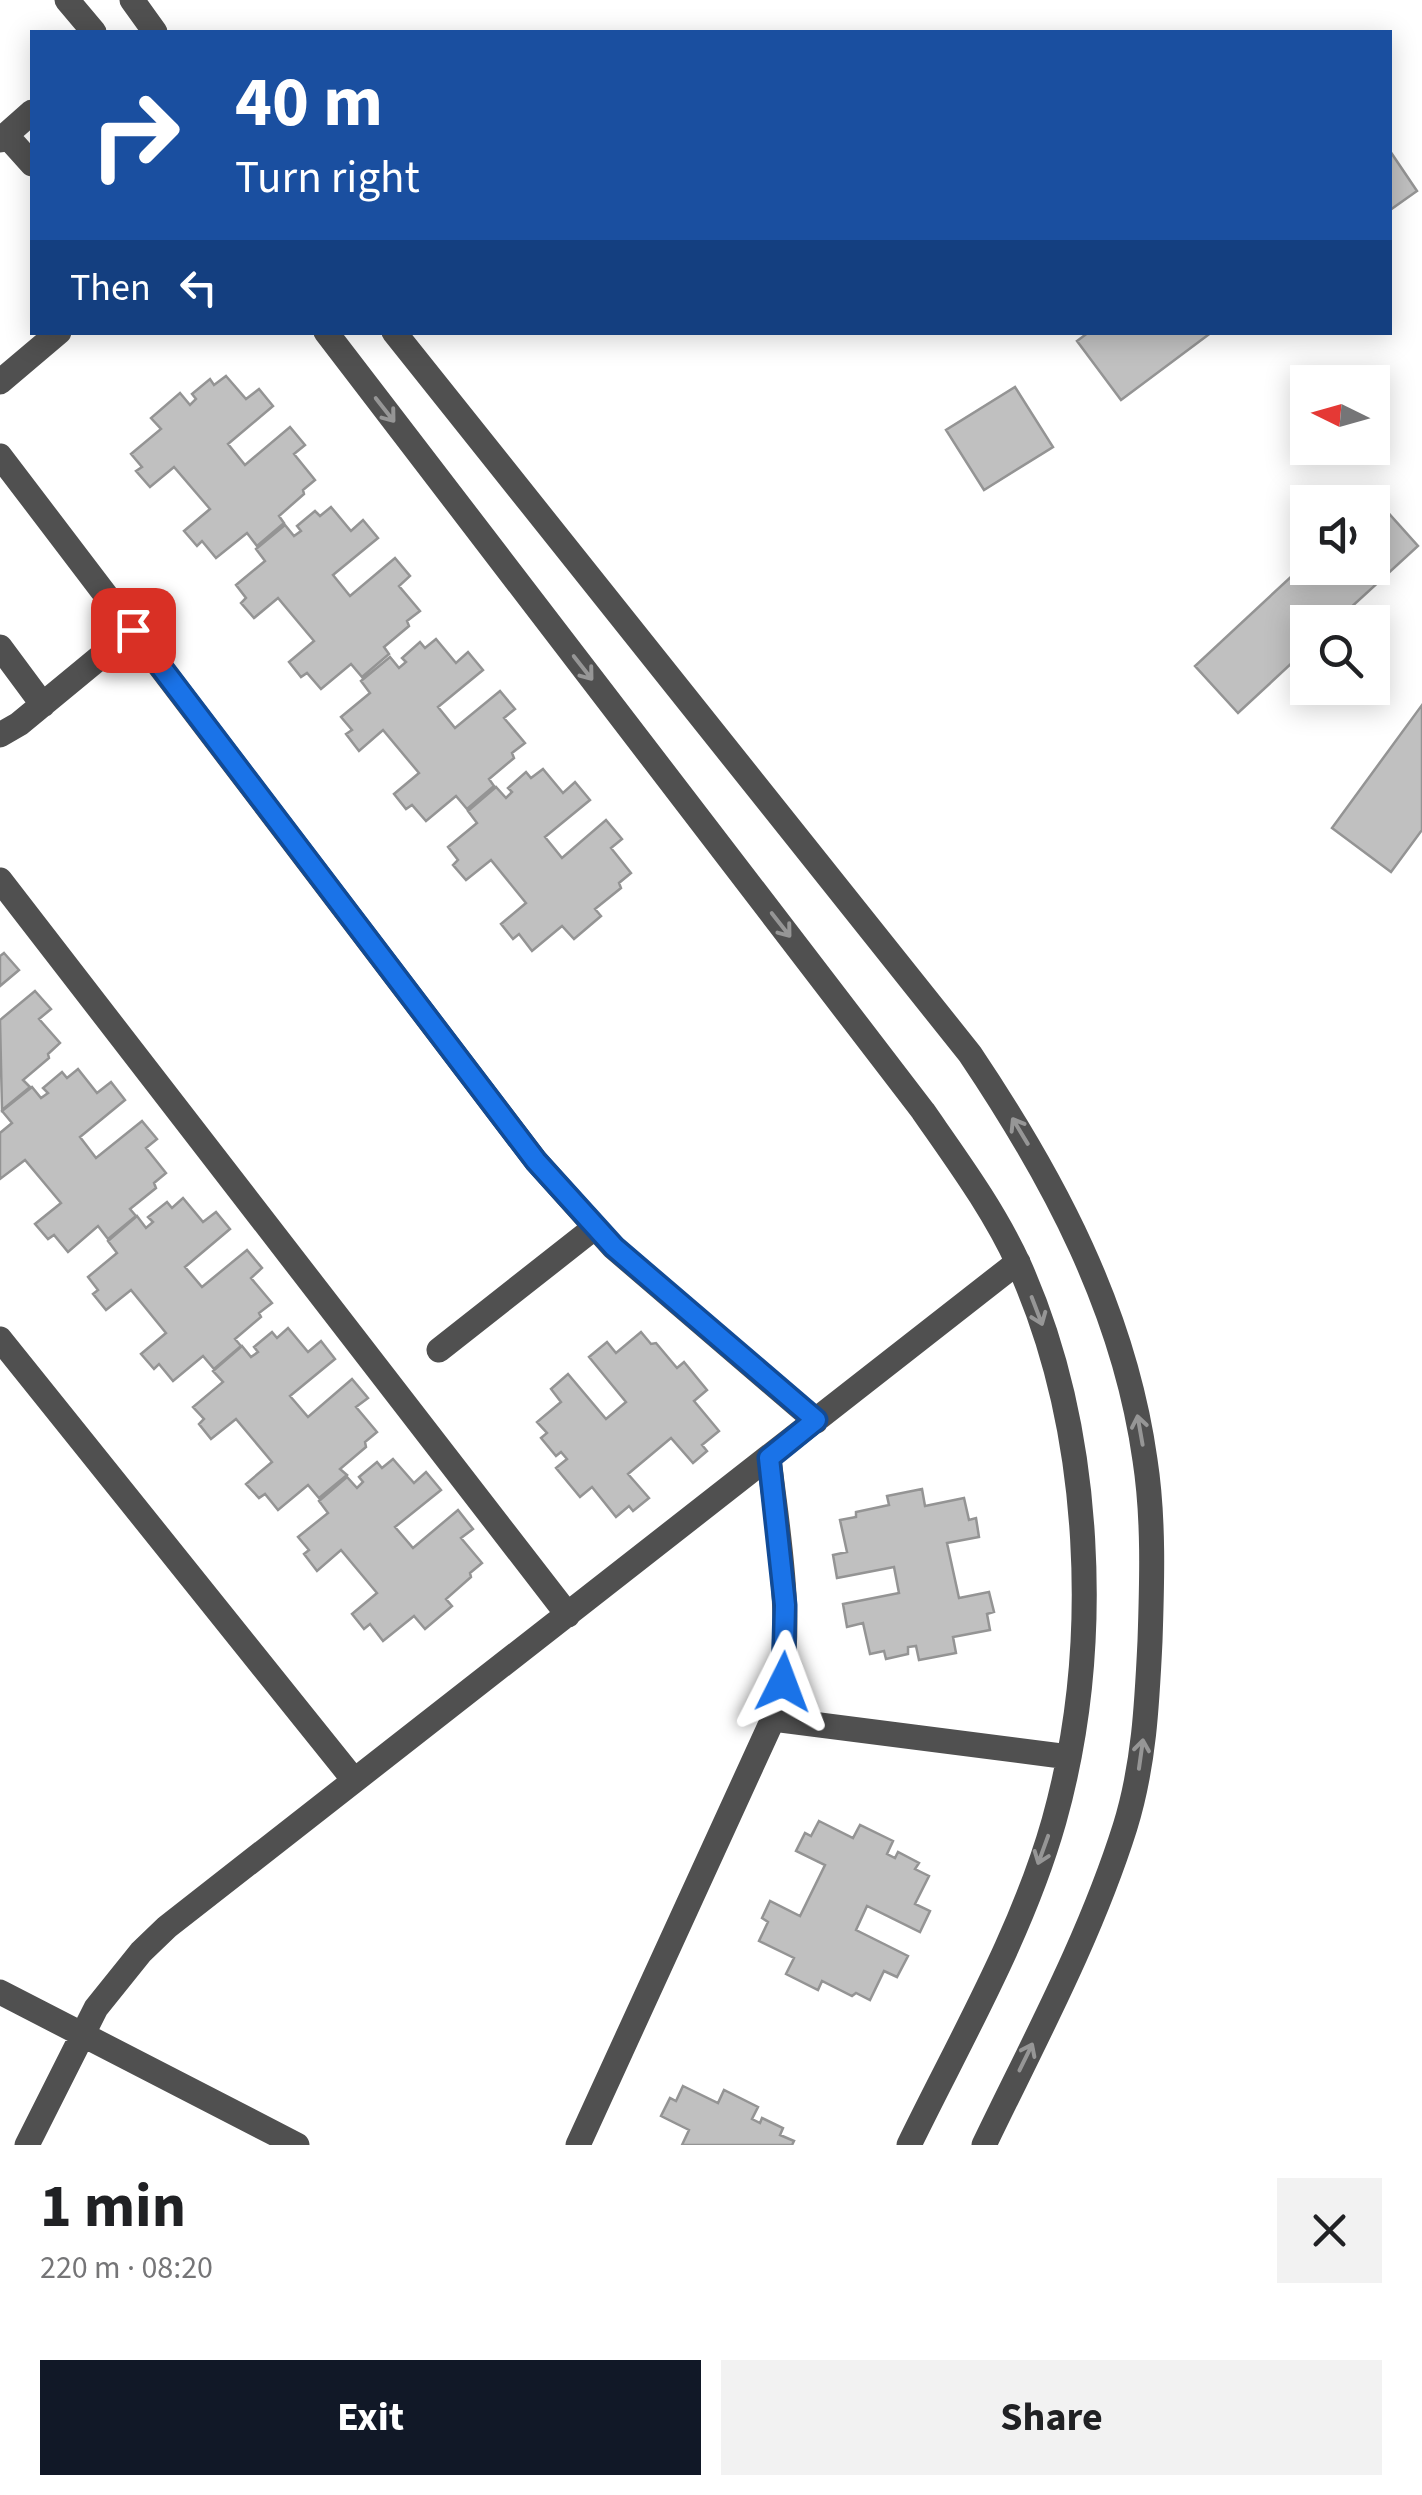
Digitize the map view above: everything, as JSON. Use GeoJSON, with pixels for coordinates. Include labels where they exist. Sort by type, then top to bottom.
{"type":"FeatureCollection","features":[{"type":"Feature","properties":{"kind":"street"},"geometry":{"type":"LineString","coordinates":[[67,0],[92,30]]}},
{"type":"Feature","properties":{"kind":"street"},"geometry":{"type":"LineString","coordinates":[[132,0],[154,30]]}},
{"type":"Feature","properties":{"kind":"street"},"geometry":{"type":"LineString","coordinates":[[30,114],[3,137],[30,162]]}},
{"type":"Feature","properties":{"kind":"street"},"geometry":{"type":"LineString","coordinates":[[0,382],[55,335]]}},
{"type":"Feature","properties":{"kind":"street"},"geometry":{"type":"LineString","coordinates":[[328,335],[923,1110],[990,1210],[1018,1262],[1057,1372],[1078,1486],[1082,1622],[1069,1756],[1053,1823],[1019,1915],[909,2145]]}},
{"type":"Feature","properties":{"kind":"street"},"geometry":{"type":"LineString","coordinates":[[396,335],[970,1054],[1053,1189],[1078,1238],[1116,1332],[1134,1395],[1147,1482],[1151,1608],[1146,1717],[1139,1769],[1125,1826],[1078,1949],[984,2145]]}},
{"type":"Feature","properties":{"kind":"street"},"geometry":{"type":"LineString","coordinates":[[0,456],[524,1146],[594,1228],[816,1420]]}},
{"type":"Feature","properties":{"kind":"street"},"geometry":{"type":"LineString","coordinates":[[0,736],[133,630]]}},
{"type":"Feature","properties":{"kind":"street"},"geometry":{"type":"LineString","coordinates":[[0,647],[43,704]]}},
{"type":"Feature","properties":{"kind":"street"},"geometry":{"type":"LineString","coordinates":[[0,880],[568,1615]]}},
{"type":"Feature","properties":{"kind":"street"},"geometry":{"type":"LineString","coordinates":[[439,1350],[594,1228]]}},
{"type":"Feature","properties":{"kind":"street"},"geometry":{"type":"LineString","coordinates":[[27,2145],[96,2008],[117,1979],[167,1928],[1018,1262]]}},
{"type":"Feature","properties":{"kind":"street"},"geometry":{"type":"LineString","coordinates":[[4,1354],[354,1780]]}},
{"type":"Feature","properties":{"kind":"street"},"geometry":{"type":"LineString","coordinates":[[578,2145],[773,1719],[783,1682],[786,1643],[769,1458]]}},
{"type":"Feature","properties":{"kind":"street"},"geometry":{"type":"LineString","coordinates":[[773,1719],[1069,1756]]}},
{"type":"Feature","properties":{"kind":"street"},"geometry":{"type":"LineString","coordinates":[[0,1992],[296,2145]]}},
{"type":"Feature","properties":{"kind":"building"},"geometry":{"type":"Polygon","coordinates":[[[1392,154],[1417,191],[1392,209],[1392,154]]]}},
{"type":"Feature","properties":{"kind":"building"},"geometry":{"type":"Polygon","coordinates":[[[1085,335],[1208,335],[1121,400],[1077,341],[1085,335]]]}},
{"type":"Feature","properties":{"kind":"building"},"geometry":{"type":"Polygon","coordinates":[[[226,376],[246,399],[259,389],[273,406],[228,444],[245,465],[290,427],[305,445],[294,454],[315,480],[279,516],[284,523],[257,546],[247,533],[216,558],[202,541],[197,546],[184,531],[210,509],[174,467],[150,487],[136,471],[142,467],[131,454],[161,429],[151,418],[180,393],[190,405],[196,399],[192,394],[210,379],[214,385],[226,376]]]}},
{"type":"Feature","properties":{"kind":"building"},"geometry":{"type":"Polygon","coordinates":[[[1015,387],[1053,447],[984,490],[946,430],[1015,387]]]}},
{"type":"Feature","properties":{"kind":"building"},"geometry":{"type":"Polygon","coordinates":[[[331,507],[351,531],[363,520],[378,538],[333,575],[350,596],[395,558],[410,576],[399,586],[420,611],[384,647],[389,654],[362,677],[351,664],[321,689],[307,673],[301,677],[289,662],[314,641],[278,598],[254,618],[241,603],[246,598],[236,585],[265,561],[256,549],[285,525],[294,536],[301,531],[297,526],[315,511],[320,516],[331,507]]]}},
{"type":"Feature","properties":{"kind":"building"},"geometry":{"type":"Polygon","coordinates":[[[1390,515],[1418,546],[1390,572],[1390,515]]]}},
{"type":"Feature","properties":{"kind":"building"},"geometry":{"type":"Polygon","coordinates":[[[1290,578],[1290,585],[1375,585],[1354,605],[1290,605],[1290,665],[1238,713],[1195,666],[1290,578]]]}},
{"type":"Feature","properties":{"kind":"building"},"geometry":{"type":"Polygon","coordinates":[[[436,639],[456,663],[468,652],[483,670],[438,707],[455,728],[500,691],[515,709],[504,718],[525,743],[489,779],[494,786],[467,809],[456,796],[426,821],[412,805],[406,809],[394,794],[419,773],[383,730],[359,751],[346,734],[352,730],[341,717],[370,693],[361,681],[390,657],[399,668],[406,662],[402,658],[420,642],[425,648],[436,639]]]}},
{"type":"Feature","properties":{"kind":"building"},"geometry":{"type":"Polygon","coordinates":[[[1422,705],[1422,830],[1391,872],[1332,828],[1422,705]]]}},
{"type":"Feature","properties":{"kind":"building"},"geometry":{"type":"Polygon","coordinates":[[[543,769],[563,793],[575,782],[590,800],[545,837],[562,858],[606,820],[622,839],[611,848],[631,873],[619,883],[621,888],[595,909],[601,916],[574,939],[562,926],[532,951],[519,934],[513,939],[501,924],[526,903],[491,860],[466,880],[453,865],[458,860],[448,847],[477,823],[468,811],[496,787],[506,798],[512,792],[508,788],[526,772],[531,778],[543,769]]]}},
{"type":"Feature","properties":{"kind":"building"},"geometry":{"type":"Polygon","coordinates":[[[4,953],[19,970],[0,986],[0,956],[4,953]]]}},
{"type":"Feature","properties":{"kind":"building"},"geometry":{"type":"Polygon","coordinates":[[[35,991],[51,1009],[39,1019],[60,1043],[23,1080],[30,1087],[2,1110],[0,1020],[35,991]]]}},
{"type":"Feature","properties":{"kind":"building"},"geometry":{"type":"Polygon","coordinates":[[[78,1069],[97,1093],[111,1082],[125,1100],[80,1137],[96,1158],[142,1121],[157,1139],[146,1148],[166,1173],[154,1183],[156,1188],[130,1209],[136,1216],[108,1239],[98,1226],[68,1252],[54,1235],[48,1239],[35,1224],[61,1203],[25,1160],[0,1179],[0,1133],[12,1123],[2,1111],[32,1087],[41,1098],[48,1093],[43,1088],[62,1072],[67,1078],[78,1069]]]}},
{"type":"Feature","properties":{"kind":"building"},"geometry":{"type":"Polygon","coordinates":[[[183,1198],[203,1222],[216,1212],[230,1229],[185,1267],[202,1287],[247,1250],[262,1268],[251,1278],[272,1303],[235,1339],[241,1346],[214,1369],[203,1356],[173,1381],[159,1364],[154,1369],[141,1354],[166,1333],[131,1290],[106,1310],[93,1294],[98,1290],[88,1277],[117,1253],[108,1241],[137,1216],[146,1228],[153,1222],[148,1217],[167,1202],[172,1208],[183,1198]]]}},
{"type":"Feature","properties":{"kind":"building"},"geometry":{"type":"Polygon","coordinates":[[[288,1328],[308,1352],[321,1341],[335,1359],[290,1396],[308,1417],[352,1379],[368,1398],[356,1407],[377,1432],[340,1469],[347,1475],[319,1498],[308,1485],[278,1510],[265,1494],[259,1498],[246,1484],[272,1462],[236,1419],[211,1439],[199,1424],[204,1419],[193,1407],[223,1382],[213,1371],[242,1346],[251,1357],[258,1352],[254,1347],[272,1332],[277,1338],[288,1328]]]}},
{"type":"Feature","properties":{"kind":"building"},"geometry":{"type":"Polygon","coordinates":[[[641,1332],[677,1368],[684,1362],[707,1390],[694,1401],[719,1431],[702,1445],[707,1451],[693,1463],[671,1438],[628,1474],[649,1498],[633,1511],[629,1506],[616,1517],[592,1487],[580,1497],[556,1468],[567,1459],[561,1452],[556,1456],[541,1438],[547,1433],[537,1422],[561,1402],[551,1389],[568,1374],[606,1419],[626,1402],[589,1357],[607,1342],[616,1353],[641,1332]]]}},
{"type":"Feature","properties":{"kind":"building"},"geometry":{"type":"Polygon","coordinates":[[[393,1459],[414,1483],[426,1472],[441,1490],[395,1527],[413,1548],[458,1510],[473,1529],[461,1538],[482,1563],[446,1599],[452,1606],[425,1629],[414,1616],[383,1641],[370,1624],[364,1629],[352,1614],[377,1593],[341,1550],[317,1571],[304,1554],[309,1550],[298,1537],[328,1513],[319,1501],[347,1477],[357,1488],[363,1482],[359,1477],[377,1462],[382,1468],[393,1459]]]}},
{"type":"Feature","properties":{"kind":"building"},"geometry":{"type":"Polygon","coordinates":[[[922,1489],[925,1506],[964,1498],[969,1520],[976,1518],[979,1537],[947,1543],[959,1598],[989,1592],[994,1612],[987,1614],[990,1630],[953,1637],[956,1653],[919,1660],[916,1646],[908,1647],[908,1654],[886,1659],[884,1651],[870,1654],[863,1623],[847,1627],[843,1604],[899,1593],[894,1567],[837,1578],[833,1555],[847,1552],[840,1520],[889,1505],[887,1496],[922,1489]]]}},
{"type":"Feature","properties":{"kind":"building"},"geometry":{"type":"Polygon","coordinates":[[[819,1821],[853,1838],[860,1825],[893,1841],[887,1854],[895,1858],[898,1852],[919,1863],[915,1869],[929,1876],[915,1904],[930,1911],[920,1932],[867,1906],[856,1930],[908,1956],[897,1977],[884,1971],[870,2000],[822,1981],[818,1990],[786,1974],[794,1958],[759,1941],[768,1922],[762,1918],[770,1901],[800,1916],[825,1865],[796,1851],[805,1833],[811,1836],[819,1821]]]}},
{"type":"Feature","properties":{"kind":"building"},"geometry":{"type":"Polygon","coordinates":[[[683,2086],[718,2103],[724,2090],[758,2107],[752,2119],[760,2123],[762,2118],[783,2128],[780,2135],[794,2141],[792,2145],[682,2145],[689,2130],[661,2116],[670,2098],[676,2101],[683,2086]]]}},
{"type":"Feature","properties":{"kind":"route"},"geometry":{"type":"LineString","coordinates":[[133,630],[575,1207],[614,1247],[816,1420],[769,1458],[785,1605],[783,1682]]}}]}
